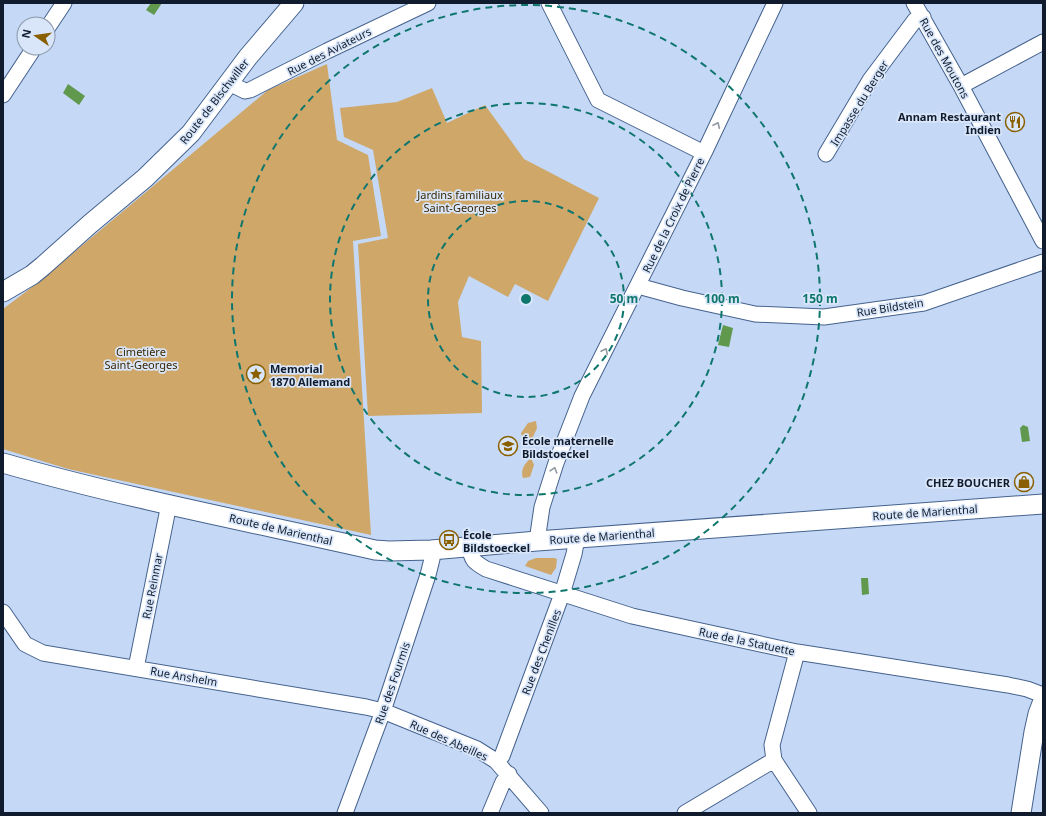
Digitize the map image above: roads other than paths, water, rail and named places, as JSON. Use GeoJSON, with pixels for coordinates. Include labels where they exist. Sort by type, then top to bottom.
{"type":"FeatureCollection","features":[{"type":"Feature","properties":{"kind":"street"},"geometry":{"type":"LineString","coordinates":[[55,16],[64,3]]}},
{"type":"Feature","properties":{"kind":"street","name":"Route de Bischwiller"},"geometry":{"type":"LineString","coordinates":[[3,291],[38,261],[90,224],[170,155],[198,125],[248,57],[294,3]]}},
{"type":"Feature","properties":{"kind":"street","name":"Rue des Aviateurs"},"geometry":{"type":"LineString","coordinates":[[229,83],[244,91],[250,90],[428,3]]}},
{"type":"Feature","properties":{"kind":"street"},"geometry":{"type":"LineString","coordinates":[[549,3],[598,100],[704,153]]}},
{"type":"Feature","properties":{"kind":"street","name":"Rue de la Croix de Pierre"},"geometry":{"type":"LineString","coordinates":[[537,541],[542,508],[556,463],[582,396],[704,153],[775,3]]}},
{"type":"Feature","properties":{"kind":"street","name":"Rue des Moutons"},"geometry":{"type":"LineString","coordinates":[[914,3],[961,86],[1043,241]]}},
{"type":"Feature","properties":{"kind":"street","name":"Impasse du Berger"},"geometry":{"type":"LineString","coordinates":[[826,154],[870,80],[914,20],[923,17]]}},
{"type":"Feature","properties":{"kind":"street"},"geometry":{"type":"LineString","coordinates":[[961,86],[1043,42]]}},
{"type":"Feature","properties":{"kind":"street"},"geometry":{"type":"LineString","coordinates":[[3,95],[29,56]]}},
{"type":"Feature","properties":{"kind":"street","name":"Rue Bildstein"},"geometry":{"type":"LineString","coordinates":[[638,286],[755,314],[824,317],[924,303],[1043,262]]}},
{"type":"Feature","properties":{"kind":"street","name":"Route de Marienthal"},"geometry":{"type":"LineString","coordinates":[[3,463],[59,479],[374,550],[389,551],[431,550],[1043,504]]}},
{"type":"Feature","properties":{"kind":"street","name":"Rue Reinmar"},"geometry":{"type":"LineString","coordinates":[[136,668],[169,504]]}},
{"type":"Feature","properties":{"kind":"street","name":"Rue des Chenilles"},"geometry":{"type":"LineString","coordinates":[[496,761],[502,756],[562,594],[574,554],[577,538]]}},
{"type":"Feature","properties":{"kind":"street","name":"Rue de la Statuette"},"geometry":{"type":"LineString","coordinates":[[470,547],[474,562],[486,569],[632,616],[797,652],[1008,685],[1027,689],[1043,695]]}},
{"type":"Feature","properties":{"kind":"street","name":"Rue des Fourmis"},"geometry":{"type":"LineString","coordinates":[[345,813],[383,711],[428,575],[432,559],[431,550]]}},
{"type":"Feature","properties":{"kind":"street","name":"Rue Anshelm"},"geometry":{"type":"LineString","coordinates":[[3,612],[25,644],[43,653],[383,711]]}},
{"type":"Feature","properties":{"kind":"street"},"geometry":{"type":"LineString","coordinates":[[797,652],[772,745],[774,760],[809,813]]}},
{"type":"Feature","properties":{"kind":"street"},"geometry":{"type":"LineString","coordinates":[[1021,813],[1034,732],[1043,701]]}},
{"type":"Feature","properties":{"kind":"street","name":"Rue des Abeilles"},"geometry":{"type":"LineString","coordinates":[[383,711],[477,749],[496,761],[541,813]]}},
{"type":"Feature","properties":{"kind":"street"},"geometry":{"type":"LineString","coordinates":[[685,813],[774,760]]}},
{"type":"Feature","properties":{"kind":"street"},"geometry":{"type":"LineString","coordinates":[[490,813],[508,774]]}},
{"type":"Feature","properties":{"kind":"place","name":"Annam Restaurant Indien"},"geometry":{"type":"Point","coordinates":[1015,122]}},
{"type":"Feature","properties":{"kind":"place","name":"Memorial 1870 Allemand"},"geometry":{"type":"Point","coordinates":[256,374]}},
{"type":"Feature","properties":{"kind":"place","name":"École maternelle Bildstoeckel"},"geometry":{"type":"Point","coordinates":[508,446]}},
{"type":"Feature","properties":{"kind":"place","name":"CHEZ BOUCHER"},"geometry":{"type":"Point","coordinates":[1024,482]}},
{"type":"Feature","properties":{"kind":"place","name":"École Bildstoeckel"},"geometry":{"type":"Point","coordinates":[449,540]}},
{"type":"Feature","properties":{"kind":"park label","name":"Jardins familiaux Saint-Georges"},"geometry":{"type":"Point","coordinates":[460,200]}},
{"type":"Feature","properties":{"kind":"park label","name":"Cimetière Saint-Georges"},"geometry":{"type":"Point","coordinates":[141,357]}}]}
